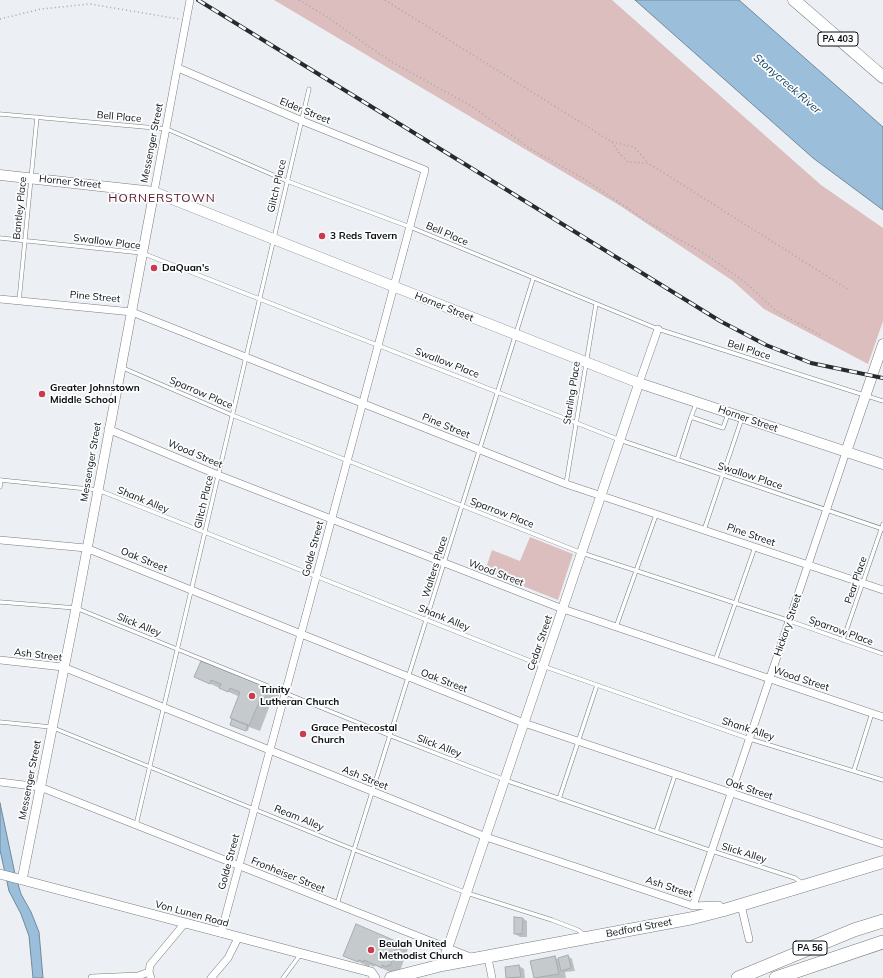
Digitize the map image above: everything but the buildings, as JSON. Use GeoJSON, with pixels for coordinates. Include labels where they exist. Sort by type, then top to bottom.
{"type":"FeatureCollection","features":[{"type":"Feature","properties":{"kind":"highway","name":"PA 56"},"geometry":{"type":"LineString","coordinates":[[738,978],[854,930],[883,921]]}},
{"type":"Feature","properties":{"kind":"highway","name":"PA 56"},"geometry":{"type":"LineString","coordinates":[[776,978],[883,942]]}},
{"type":"Feature","properties":{"kind":"main road","name":"PA 403"},"geometry":{"type":"LineString","coordinates":[[794,0],[883,77]]}},
{"type":"Feature","properties":{"kind":"main road","name":"Horner Street"},"geometry":{"type":"LineString","coordinates":[[0,175],[154,192],[585,363],[639,383],[883,464]]}},
{"type":"Feature","properties":{"kind":"main road","name":"Hickory Street"},"geometry":{"type":"LineString","coordinates":[[846,452],[883,344]]}},
{"type":"Feature","properties":{"kind":"main road","name":"Bedford Street"},"geometry":{"type":"LineString","coordinates":[[391,978],[442,965],[589,938],[724,910],[883,862]]}},
{"type":"Feature","properties":{"kind":"street","name":"Messenger Street"},"geometry":{"type":"LineString","coordinates":[[19,880],[40,787],[76,608],[108,429],[132,312],[190,0]]}},
{"type":"Feature","properties":{"kind":"street","name":"Elder Street"},"geometry":{"type":"LineString","coordinates":[[178,68],[300,120],[426,170]]}},
{"type":"Feature","properties":{"kind":"street","name":"Golde Street"},"geometry":{"type":"LineString","coordinates":[[221,933],[426,170]]}},
{"type":"Feature","properties":{"kind":"street","name":"Pine Street"},"geometry":{"type":"LineString","coordinates":[[0,299],[132,312],[363,403],[479,451],[601,497],[883,590]]}},
{"type":"Feature","properties":{"kind":"street","name":"Cedar Street"},"geometry":{"type":"LineString","coordinates":[[442,965],[658,329]]}},
{"type":"Feature","properties":{"kind":"street","name":"Wood Street"},"geometry":{"type":"LineString","coordinates":[[108,429],[218,475],[563,609],[883,717]]}},
{"type":"Feature","properties":{"kind":"street","name":"Hickory Street"},"geometry":{"type":"LineString","coordinates":[[693,906],[846,452]]}},
{"type":"Feature","properties":{"kind":"street","name":"Oak Street"},"geometry":{"type":"LineString","coordinates":[[0,540],[86,548],[408,678],[524,723],[883,844]]}},
{"type":"Feature","properties":{"kind":"street","name":"Ash Street"},"geometry":{"type":"LineString","coordinates":[[0,660],[63,667],[486,837],[693,906],[719,905],[724,910]]}},
{"type":"Feature","properties":{"kind":"street","name":"Fronheiser Street"},"geometry":{"type":"LineString","coordinates":[[0,782],[40,787],[448,949],[482,958]]}},
{"type":"Feature","properties":{"kind":"street","name":"Von Lunen Road"},"geometry":{"type":"LineString","coordinates":[[2,875],[300,955],[371,972],[375,978]]}},
{"type":"Feature","properties":{"kind":"street"},"geometry":{"type":"LineString","coordinates":[[741,905],[749,939]]}},
{"type":"Feature","properties":{"kind":"street"},"geometry":{"type":"LineString","coordinates":[[92,978],[150,975],[150,965],[185,923]]}},
{"type":"Feature","properties":{"kind":"street"},"geometry":{"type":"LineString","coordinates":[[211,978],[228,958],[238,938]]}},
{"type":"Feature","properties":{"kind":"street"},"geometry":{"type":"LineString","coordinates":[[482,958],[492,978]]}},
{"type":"Feature","properties":{"kind":"lane","name":"Glitch Place"},"geometry":{"type":"LineString","coordinates":[[136,825],[300,120],[309,89]]}},
{"type":"Feature","properties":{"kind":"lane","name":"Bell Place"},"geometry":{"type":"LineString","coordinates":[[0,114],[166,129],[287,181],[410,227],[533,279],[658,329],[883,401]]}},
{"type":"Feature","properties":{"kind":"lane","name":"Bantley Place"},"geometry":{"type":"LineString","coordinates":[[19,301],[37,117]]}},
{"type":"Feature","properties":{"kind":"lane","name":"Swallow Place"},"geometry":{"type":"LineString","coordinates":[[0,238],[142,253],[379,344],[620,440],[882,529]]}},
{"type":"Feature","properties":{"kind":"lane","name":"Walters Place"},"geometry":{"type":"LineString","coordinates":[[337,905],[533,279]]}},
{"type":"Feature","properties":{"kind":"lane","name":"Starling Place"},"geometry":{"type":"LineString","coordinates":[[566,484],[575,422],[596,304]]}},
{"type":"Feature","properties":{"kind":"lane","name":"Sparrow Place"},"geometry":{"type":"LineString","coordinates":[[121,367],[232,415],[582,553],[790,621],[883,654]]}},
{"type":"Feature","properties":{"kind":"lane"},"geometry":{"type":"LineString","coordinates":[[677,460],[696,402]]}},
{"type":"Feature","properties":{"kind":"lane"},"geometry":{"type":"LineString","coordinates":[[691,417],[723,428],[729,413]]}},
{"type":"Feature","properties":{"kind":"lane"},"geometry":{"type":"LineString","coordinates":[[704,530],[743,417]]}},
{"type":"Feature","properties":{"kind":"lane"},"geometry":{"type":"LineString","coordinates":[[0,480],[0,487]]}},
{"type":"Feature","properties":{"kind":"lane","name":"Shank Alley"},"geometry":{"type":"LineString","coordinates":[[0,480],[98,490],[543,666],[750,739],[883,780]]}},
{"type":"Feature","properties":{"kind":"lane"},"geometry":{"type":"LineString","coordinates":[[616,627],[656,514]]}},
{"type":"Feature","properties":{"kind":"lane","name":"Pear Place"},"geometry":{"type":"LineString","coordinates":[[844,640],[883,524]]}},
{"type":"Feature","properties":{"kind":"lane"},"geometry":{"type":"LineString","coordinates":[[715,661],[755,547]]}},
{"type":"Feature","properties":{"kind":"lane","name":"Slick Alley"},"geometry":{"type":"LineString","coordinates":[[0,602],[76,608],[390,736],[505,780],[712,852],[795,878],[804,886]]}},
{"type":"Feature","properties":{"kind":"lane"},"geometry":{"type":"LineString","coordinates":[[559,799],[597,685]]}},
{"type":"Feature","properties":{"kind":"lane"},"geometry":{"type":"LineString","coordinates":[[854,770],[872,713]]}},
{"type":"Feature","properties":{"kind":"lane","name":"Ream Alley"},"geometry":{"type":"LineString","coordinates":[[0,722],[51,727],[355,850],[467,893],[552,920],[578,930],[589,938]]}},
{"type":"Feature","properties":{"kind":"lane"},"geometry":{"type":"LineString","coordinates":[[656,832],[675,774]]}},
{"type":"Feature","properties":{"kind":"lane"},"geometry":{"type":"LineString","coordinates":[[283,978],[300,955]]}},
{"type":"Feature","properties":{"kind":"path"},"geometry":{"type":"LineString","coordinates":[[299,0],[324,15],[390,61],[473,108],[532,150],[581,177],[651,224],[712,258],[745,282],[776,311],[822,336]]}},
{"type":"Feature","properties":{"kind":"path"},"geometry":{"type":"LineString","coordinates":[[385,0],[612,142],[634,147],[648,163],[849,290]]}},
{"type":"Feature","properties":{"kind":"path"},"geometry":{"type":"LineString","coordinates":[[0,20],[41,9],[90,4],[187,20]]}},
{"type":"Feature","properties":{"kind":"path"},"geometry":{"type":"LineString","coordinates":[[612,142],[620,154],[628,162],[648,163]]}},
{"type":"Feature","properties":{"kind":"shaded area"},"geometry":{"type":"Polygon","coordinates":[[[274,0],[612,0],[821,185],[883,228],[883,321],[868,364],[764,309],[733,281],[619,205],[274,0]]]}},
{"type":"Feature","properties":{"kind":"shaded area"},"geometry":{"type":"Polygon","coordinates":[[[530,537],[573,554],[558,600],[485,571],[492,550],[520,561],[530,537]]]}},
{"type":"Feature","properties":{"kind":"water","name":"Stonycreek River"},"geometry":{"type":"Polygon","coordinates":[[[635,0],[739,0],[883,127],[883,210],[813,158],[635,0]]]}},
{"type":"Feature","properties":{"kind":"water"},"geometry":{"type":"Polygon","coordinates":[[[0,803],[15,874],[21,894],[31,912],[39,932],[43,978],[33,978],[29,936],[21,914],[9,891],[0,850],[0,803]]]}},
{"type":"Feature","properties":{"kind":"railway"},"geometry":{"type":"LineString","coordinates":[[198,0],[720,321],[766,345],[811,363],[883,378]]}},
{"type":"Feature","properties":{"kind":"place","name":"3 Reds Tavern"},"geometry":{"type":"Point","coordinates":[322,236]}},
{"type":"Feature","properties":{"kind":"place","name":"DaQuan's"},"geometry":{"type":"Point","coordinates":[154,268]}},
{"type":"Feature","properties":{"kind":"place","name":"Greater Johnstown Middle School"},"geometry":{"type":"Point","coordinates":[42,394]}},
{"type":"Feature","properties":{"kind":"place","name":"Trinity Lutheran Church"},"geometry":{"type":"Point","coordinates":[252,696]}},
{"type":"Feature","properties":{"kind":"place","name":"Grace Pentecostal Church"},"geometry":{"type":"Point","coordinates":[303,734]}},
{"type":"Feature","properties":{"kind":"place","name":"Beulah United Methodist Church"},"geometry":{"type":"Point","coordinates":[371,950]}},
{"type":"Feature","properties":{"kind":"district","name":"HORNERSTOWN"},"geometry":{"type":"Point","coordinates":[162,198]}}]}
